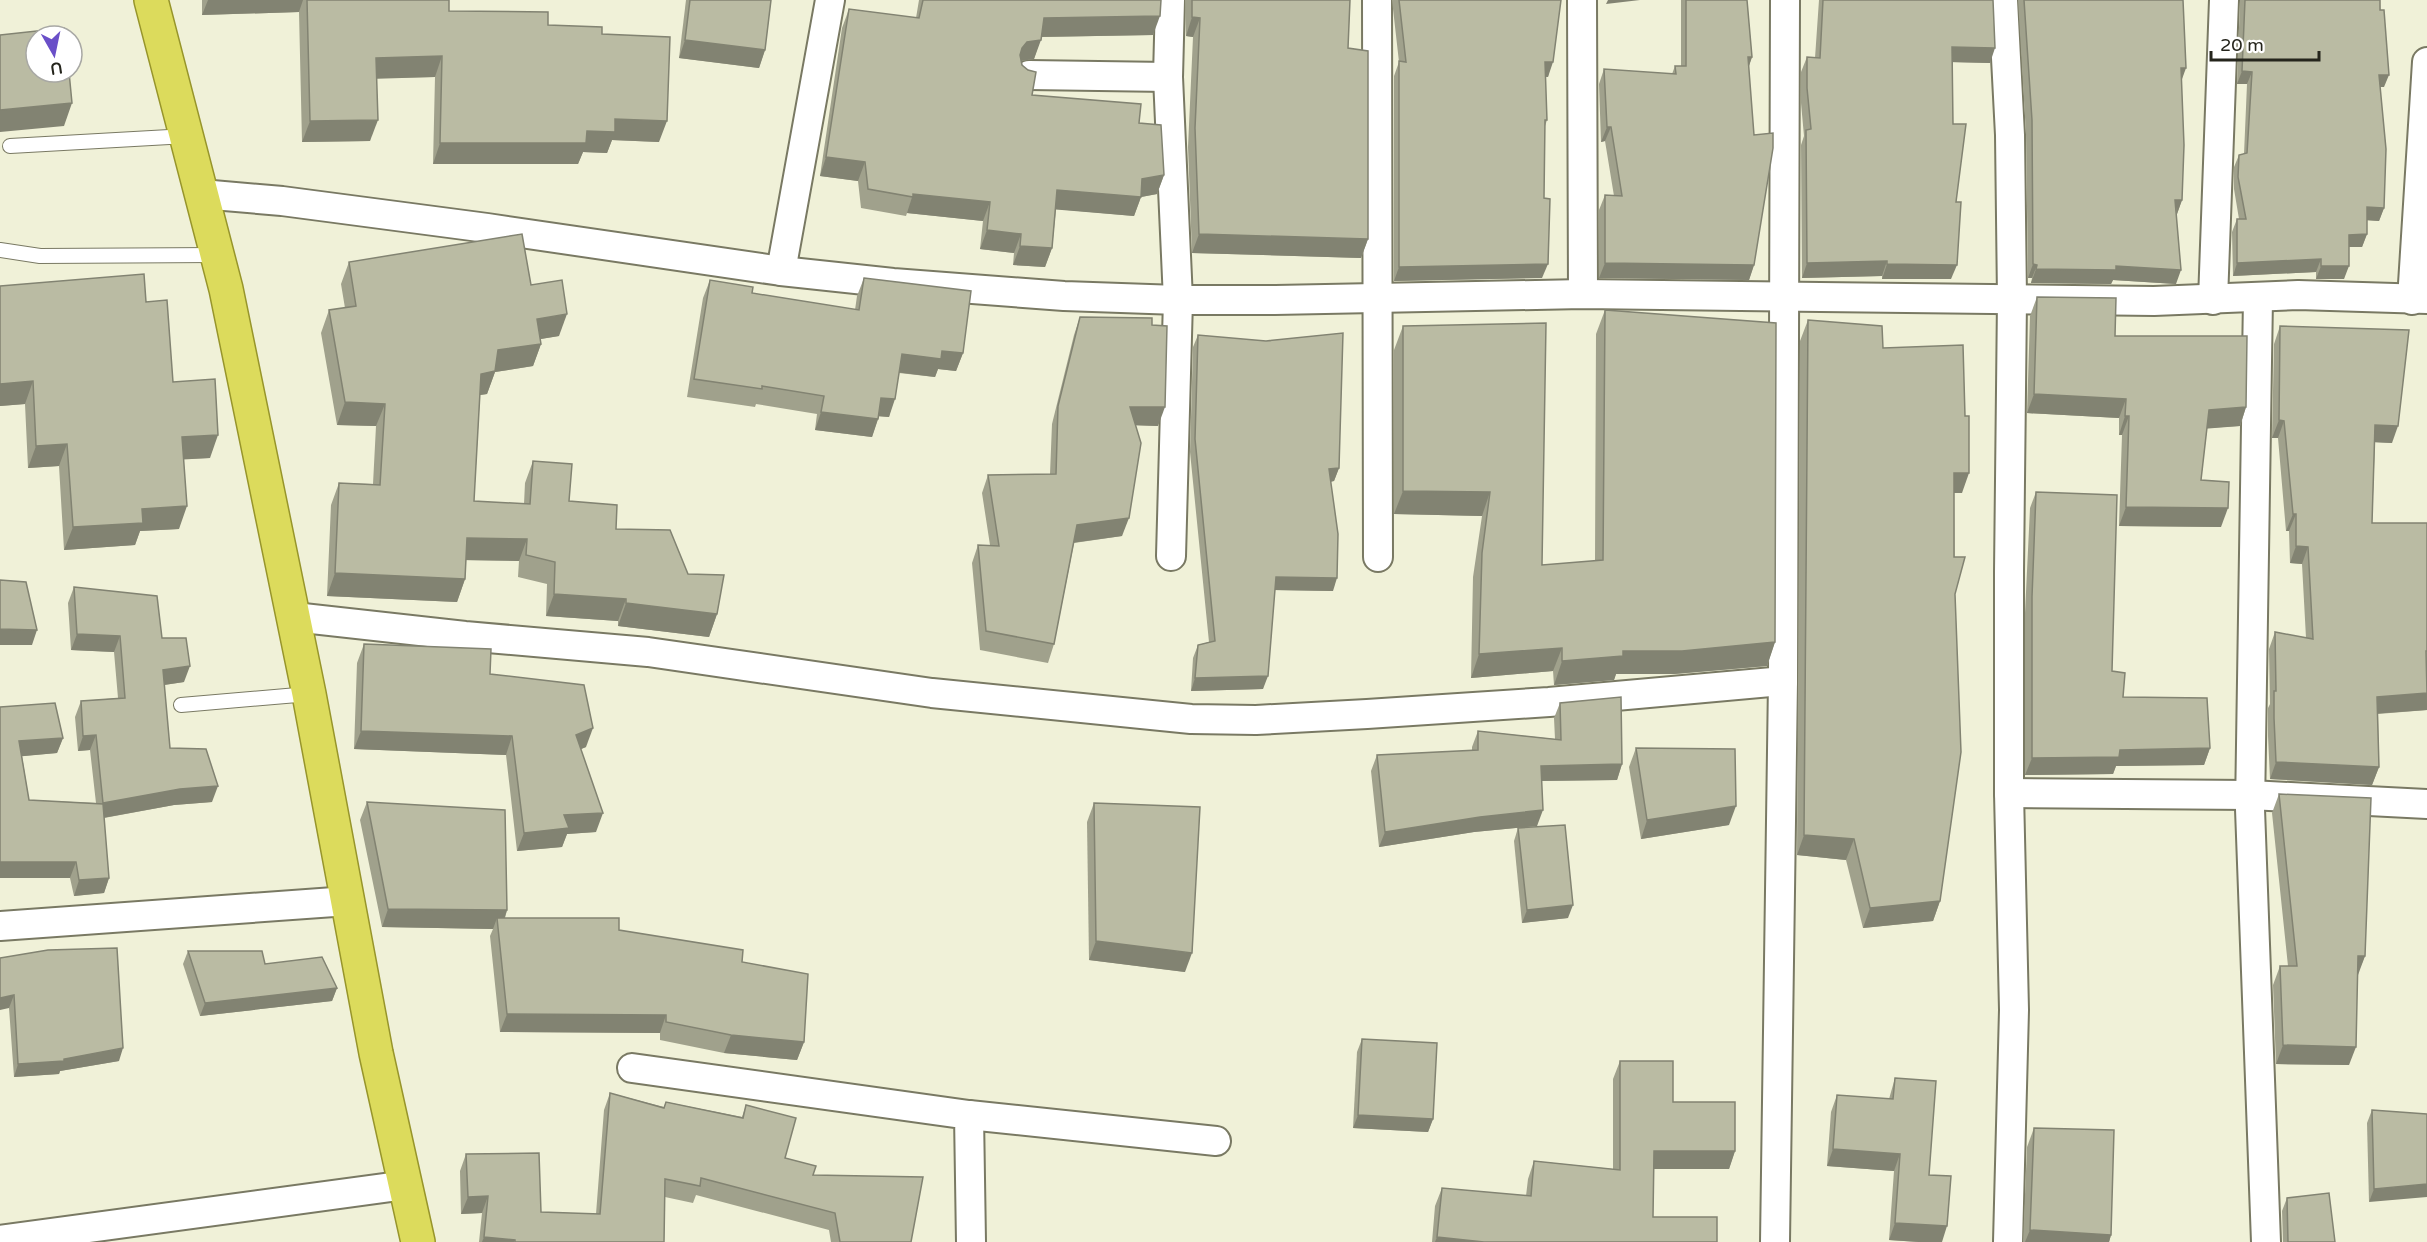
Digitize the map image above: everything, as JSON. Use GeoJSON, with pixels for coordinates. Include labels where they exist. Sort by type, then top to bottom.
{"type":"FeatureCollection","features":[{"type":"Feature","properties":{"kind":"highway"},"geometry":{"type":"LineString","coordinates":[[151,0],[226,289],[294,617],[376,1053],[418,1242]]}},
{"type":"Feature","properties":{"kind":"street"},"geometry":{"type":"LineString","coordinates":[[781,271],[830,0]]}},
{"type":"Feature","properties":{"kind":"street"},"geometry":{"type":"LineString","coordinates":[[1170,0],[1168,77],[1178,300],[1171,556]]}},
{"type":"Feature","properties":{"kind":"street"},"geometry":{"type":"LineString","coordinates":[[1377,0],[1378,557]]}},
{"type":"Feature","properties":{"kind":"street"},"geometry":{"type":"LineString","coordinates":[[1582,0],[1583,294]]}},
{"type":"Feature","properties":{"kind":"street"},"geometry":{"type":"LineString","coordinates":[[1775,1242],[1783,681],[1785,0]]}},
{"type":"Feature","properties":{"kind":"street"},"geometry":{"type":"LineString","coordinates":[[2003,0],[2010,135],[2012,299],[2009,793],[2014,1010],[2008,1242]]}},
{"type":"Feature","properties":{"kind":"street"},"geometry":{"type":"LineString","coordinates":[[2213,300],[2224,0]]}},
{"type":"Feature","properties":{"kind":"street"},"geometry":{"type":"LineString","coordinates":[[201,194],[282,201],[487,228],[781,271],[893,283],[1064,296],[1178,300],[1378,299],[1583,294],[1783,298],[2213,300],[2341,296],[2419,300],[2427,62]]}},
{"type":"Feature","properties":{"kind":"street"},"geometry":{"type":"LineString","coordinates":[[1029,75],[1168,77]]}},
{"type":"Feature","properties":{"kind":"street"},"geometry":{"type":"LineString","coordinates":[[2258,298],[2250,795],[2266,1242]]}},
{"type":"Feature","properties":{"kind":"street"},"geometry":{"type":"LineString","coordinates":[[294,617],[465,636],[648,652],[932,693],[1191,718],[1256,720],[1367,714],[1549,702],[1783,681]]}},
{"type":"Feature","properties":{"kind":"street"},"geometry":{"type":"LineString","coordinates":[[2009,793],[2250,795],[2427,804]]}},
{"type":"Feature","properties":{"kind":"street"},"geometry":{"type":"LineString","coordinates":[[0,926],[348,901]]}},
{"type":"Feature","properties":{"kind":"street"},"geometry":{"type":"LineString","coordinates":[[632,1068],[969,1115],[1216,1141]]}},
{"type":"Feature","properties":{"kind":"street"},"geometry":{"type":"LineString","coordinates":[[969,1115],[971,1242]]}},
{"type":"Feature","properties":{"kind":"street"},"geometry":{"type":"LineString","coordinates":[[0,1240],[406,1185]]}},
{"type":"Feature","properties":{"kind":"lane"},"geometry":{"type":"LineString","coordinates":[[10,146],[187,136]]}},
{"type":"Feature","properties":{"kind":"lane"},"geometry":{"type":"LineString","coordinates":[[0,250],[40,256],[217,255]]}},
{"type":"Feature","properties":{"kind":"lane"},"geometry":{"type":"LineString","coordinates":[[181,705],[309,694]]}},
{"type":"Feature","properties":{"kind":"building"},"geometry":{"type":"Polygon","coordinates":[[[307,0],[449,0],[449,11],[548,12],[548,25],[602,27],[602,34],[670,37],[667,121],[615,119],[615,132],[587,131],[586,143],[440,143],[442,56],[376,58],[378,120],[310,121],[307,0]]]}},
{"type":"Feature","properties":{"kind":"building"},"geometry":{"type":"Polygon","coordinates":[[[690,0],[771,0],[765,50],[685,40],[690,0]]]}},
{"type":"Feature","properties":{"kind":"building"},"geometry":{"type":"Polygon","coordinates":[[[923,0],[1161,0],[1160,16],[1044,18],[1041,40],[1027,42],[1020,55],[1022,65],[1036,72],[1032,95],[1141,104],[1139,123],[1161,125],[1164,175],[1142,179],[1141,197],[1057,190],[1052,248],[1020,246],[1021,234],[987,230],[990,202],[913,194],[913,197],[868,189],[865,162],[826,157],[849,9],[919,18],[923,0]]]}},
{"type":"Feature","properties":{"kind":"building"},"geometry":{"type":"Polygon","coordinates":[[[1192,0],[1350,0],[1348,48],[1368,51],[1368,239],[1199,234],[1195,128],[1200,18],[1192,17],[1192,0]]]}},
{"type":"Feature","properties":{"kind":"building"},"geometry":{"type":"Polygon","coordinates":[[[1399,0],[1561,0],[1553,62],[1545,62],[1547,120],[1545,120],[1544,198],[1550,199],[1548,264],[1399,267],[1399,61],[1406,62],[1399,0]]]}},
{"type":"Feature","properties":{"kind":"building"},"geometry":{"type":"Polygon","coordinates":[[[1686,0],[1747,0],[1752,57],[1748,57],[1754,135],[1773,133],[1773,148],[1754,265],[1605,263],[1605,195],[1622,196],[1611,127],[1607,127],[1604,69],[1676,74],[1675,66],[1686,66],[1686,0]]]}},
{"type":"Feature","properties":{"kind":"building"},"geometry":{"type":"Polygon","coordinates":[[[1823,0],[1993,0],[1995,48],[1952,47],[1953,124],[1966,124],[1956,202],[1961,202],[1957,265],[1887,264],[1887,261],[1807,263],[1806,130],[1811,129],[1807,57],[1820,58],[1823,0]]]}},
{"type":"Feature","properties":{"kind":"building"},"geometry":{"type":"Polygon","coordinates":[[[2024,0],[2183,0],[2186,68],[2181,68],[2184,145],[2182,200],[2175,200],[2181,270],[2116,266],[2116,270],[2036,269],[2037,265],[2033,264],[2032,120],[2024,0]]]}},
{"type":"Feature","properties":{"kind":"building"},"geometry":{"type":"Polygon","coordinates":[[[2245,0],[2380,0],[2380,10],[2384,10],[2389,75],[2379,75],[2386,149],[2384,208],[2367,207],[2367,234],[2349,235],[2349,266],[2321,266],[2321,259],[2237,263],[2237,219],[2246,219],[2238,177],[2239,155],[2247,153],[2252,72],[2242,71],[2245,0]]]}},
{"type":"Feature","properties":{"kind":"building"},"geometry":{"type":"Polygon","coordinates":[[[24,32],[24,84],[70,84],[72,103],[0,110],[0,35],[24,32]]]}},
{"type":"Feature","properties":{"kind":"building"},"geometry":{"type":"Polygon","coordinates":[[[522,234],[531,285],[562,280],[567,314],[537,319],[541,344],[498,350],[495,371],[481,374],[474,501],[530,504],[533,461],[572,464],[569,501],[617,505],[616,529],[670,530],[688,574],[724,575],[717,614],[626,603],[626,599],[554,594],[555,562],[526,555],[527,539],[467,538],[465,579],[335,573],[339,483],[380,485],[385,404],[345,402],[329,310],[356,306],[349,262],[522,234]]]}},
{"type":"Feature","properties":{"kind":"building"},"geometry":{"type":"Polygon","coordinates":[[[144,274],[146,302],[167,300],[173,382],[215,379],[218,435],[182,437],[187,506],[142,509],[143,523],[73,527],[67,444],[36,446],[33,381],[0,384],[0,286],[144,274]]]}},
{"type":"Feature","properties":{"kind":"building"},"geometry":{"type":"Polygon","coordinates":[[[864,278],[971,291],[963,353],[942,351],[941,359],[902,354],[895,399],[881,398],[878,419],[821,412],[824,396],[762,386],[762,389],[694,379],[710,280],[753,287],[752,293],[859,310],[864,278]]]}},
{"type":"Feature","properties":{"kind":"building"},"geometry":{"type":"Polygon","coordinates":[[[2037,297],[2116,298],[2115,336],[2247,336],[2246,407],[2209,410],[2201,480],[2229,482],[2228,508],[2126,507],[2129,416],[2125,416],[2126,399],[2034,394],[2037,297]]]}},
{"type":"Feature","properties":{"kind":"building"},"geometry":{"type":"Polygon","coordinates":[[[1605,310],[1776,323],[1775,642],[1682,651],[1623,651],[1623,656],[1562,661],[1562,648],[1479,654],[1482,553],[1490,492],[1403,491],[1403,326],[1546,323],[1542,565],[1603,560],[1605,310]]]}},
{"type":"Feature","properties":{"kind":"building"},"geometry":{"type":"Polygon","coordinates":[[[1080,317],[1152,318],[1152,325],[1167,326],[1165,407],[1130,407],[1141,443],[1129,518],[1077,525],[1054,644],[986,631],[978,545],[999,546],[988,475],[1056,474],[1058,406],[1080,317]]]}},
{"type":"Feature","properties":{"kind":"building"},"geometry":{"type":"Polygon","coordinates":[[[1808,320],[1882,326],[1883,348],[1963,345],[1965,416],[1969,416],[1969,473],[1954,473],[1954,557],[1965,557],[1955,594],[1961,752],[1940,901],[1870,908],[1854,839],[1804,835],[1808,320]]]}},
{"type":"Feature","properties":{"kind":"building"},"geometry":{"type":"Polygon","coordinates":[[[2280,326],[2409,330],[2398,426],[2375,425],[2372,523],[2427,523],[2427,693],[2377,697],[2379,767],[2276,762],[2275,632],[2313,639],[2308,547],[2296,546],[2296,514],[2293,514],[2284,421],[2279,420],[2280,326]]]}},
{"type":"Feature","properties":{"kind":"building"},"geometry":{"type":"Polygon","coordinates":[[[1343,333],[1339,468],[1329,469],[1338,534],[1337,578],[1276,577],[1268,676],[1195,678],[1198,645],[1215,641],[1195,439],[1198,335],[1266,341],[1343,333]]]}},
{"type":"Feature","properties":{"kind":"building"},"geometry":{"type":"Polygon","coordinates":[[[2036,492],[2117,495],[2112,671],[2125,673],[2123,697],[2207,698],[2210,748],[2120,750],[2119,757],[2032,758],[2032,597],[2036,492]]]}},
{"type":"Feature","properties":{"kind":"building"},"geometry":{"type":"Polygon","coordinates":[[[0,580],[26,582],[37,630],[0,629],[0,580]]]}},
{"type":"Feature","properties":{"kind":"building"},"geometry":{"type":"Polygon","coordinates":[[[74,587],[157,596],[162,638],[186,638],[190,666],[163,670],[170,748],[206,749],[218,786],[180,789],[103,803],[96,735],[83,736],[81,701],[125,698],[120,636],[77,634],[74,587]]]}},
{"type":"Feature","properties":{"kind":"building"},"geometry":{"type":"Polygon","coordinates":[[[364,644],[491,649],[490,674],[584,685],[593,728],[576,735],[603,813],[564,815],[569,828],[524,833],[512,736],[361,731],[364,644]]]}},
{"type":"Feature","properties":{"kind":"building"},"geometry":{"type":"Polygon","coordinates":[[[1621,697],[1622,764],[1541,766],[1543,810],[1385,832],[1377,755],[1478,750],[1478,731],[1561,740],[1560,703],[1621,697]]]}},
{"type":"Feature","properties":{"kind":"building"},"geometry":{"type":"Polygon","coordinates":[[[55,703],[63,738],[19,741],[29,800],[103,804],[109,878],[79,880],[76,862],[0,862],[0,707],[55,703]]]}},
{"type":"Feature","properties":{"kind":"building"},"geometry":{"type":"Polygon","coordinates":[[[1636,748],[1735,749],[1736,806],[1647,820],[1636,748]]]}},
{"type":"Feature","properties":{"kind":"building"},"geometry":{"type":"Polygon","coordinates":[[[2279,794],[2371,798],[2365,956],[2358,956],[2356,1047],[2283,1045],[2280,966],[2297,966],[2279,794]]]}},
{"type":"Feature","properties":{"kind":"building"},"geometry":{"type":"Polygon","coordinates":[[[367,802],[505,810],[507,910],[388,909],[367,802]]]}},
{"type":"Feature","properties":{"kind":"building"},"geometry":{"type":"Polygon","coordinates":[[[1094,803],[1200,807],[1192,953],[1096,941],[1094,803]]]}},
{"type":"Feature","properties":{"kind":"building"},"geometry":{"type":"Polygon","coordinates":[[[1565,825],[1573,905],[1527,910],[1518,828],[1565,825]]]}},
{"type":"Feature","properties":{"kind":"building"},"geometry":{"type":"Polygon","coordinates":[[[497,918],[619,918],[619,930],[743,950],[742,962],[808,974],[804,1042],[731,1035],[666,1022],[666,1015],[507,1014],[497,918]]]}},
{"type":"Feature","properties":{"kind":"building"},"geometry":{"type":"Polygon","coordinates":[[[117,948],[123,1048],[64,1059],[64,1061],[18,1064],[14,995],[0,998],[0,958],[48,950],[117,948]]]}},
{"type":"Feature","properties":{"kind":"building"},"geometry":{"type":"Polygon","coordinates":[[[188,951],[262,951],[265,964],[322,957],[337,988],[205,1003],[188,951]]]}},
{"type":"Feature","properties":{"kind":"building"},"geometry":{"type":"Polygon","coordinates":[[[1362,1039],[1437,1043],[1433,1119],[1358,1115],[1362,1039]]]}},
{"type":"Feature","properties":{"kind":"building"},"geometry":{"type":"Polygon","coordinates":[[[1620,1061],[1673,1061],[1673,1102],[1735,1102],[1735,1151],[1654,1151],[1653,1217],[1717,1217],[1717,1242],[1484,1242],[1437,1237],[1442,1188],[1531,1196],[1534,1161],[1620,1170],[1620,1061]]]}},
{"type":"Feature","properties":{"kind":"building"},"geometry":{"type":"Polygon","coordinates":[[[1895,1078],[1936,1081],[1929,1175],[1951,1176],[1947,1226],[1895,1223],[1900,1154],[1833,1149],[1837,1095],[1893,1099],[1895,1078]]]}},
{"type":"Feature","properties":{"kind":"building"},"geometry":{"type":"Polygon","coordinates":[[[610,1093],[664,1108],[666,1102],[743,1118],[746,1105],[796,1118],[785,1158],[816,1166],[813,1175],[923,1177],[911,1242],[840,1242],[835,1213],[701,1178],[700,1186],[665,1179],[664,1242],[515,1242],[515,1240],[484,1237],[488,1196],[468,1197],[466,1154],[539,1153],[541,1212],[600,1214],[610,1093]]]}},
{"type":"Feature","properties":{"kind":"building"},"geometry":{"type":"Polygon","coordinates":[[[2372,1110],[2427,1114],[2427,1184],[2374,1189],[2372,1110]]]}},
{"type":"Feature","properties":{"kind":"building"},"geometry":{"type":"Polygon","coordinates":[[[2034,1128],[2114,1130],[2111,1235],[2030,1230],[2034,1128]]]}},
{"type":"Feature","properties":{"kind":"building"},"geometry":{"type":"Polygon","coordinates":[[[2329,1193],[2335,1242],[2288,1242],[2287,1198],[2329,1193]]]}}]}
